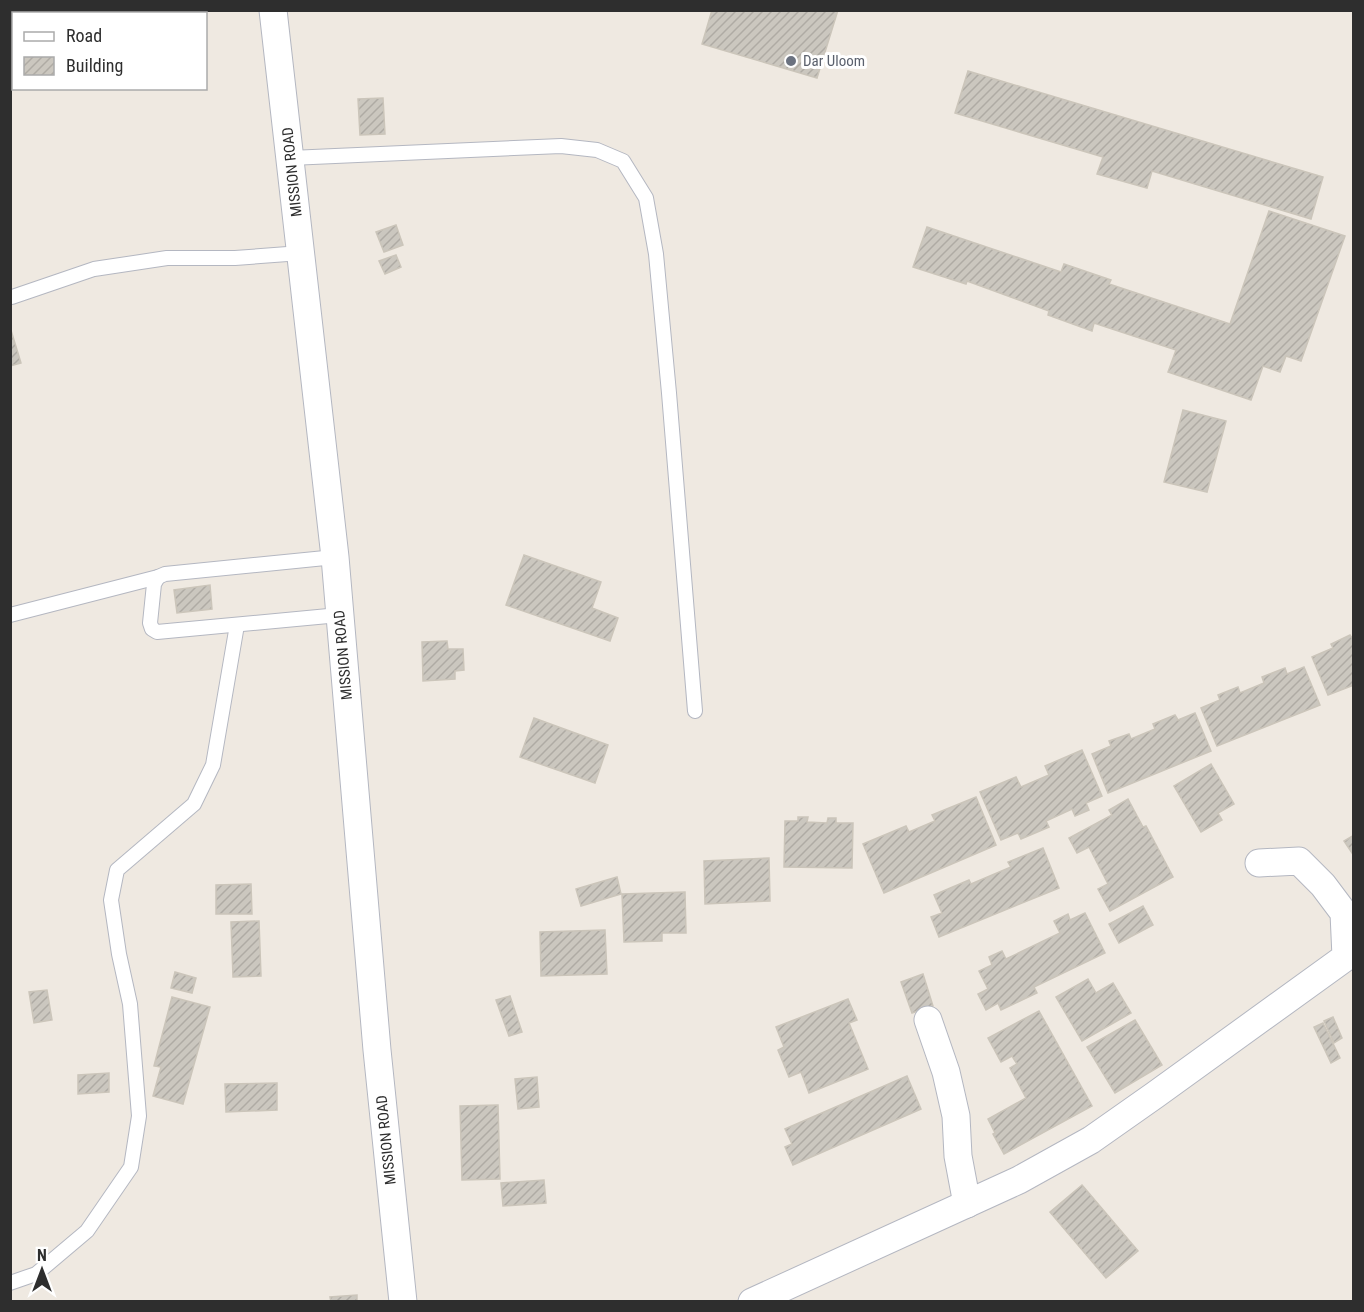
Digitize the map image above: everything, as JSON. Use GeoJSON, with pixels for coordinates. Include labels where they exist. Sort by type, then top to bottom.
{"type":"FeatureCollection","features":[{"type":"Feature","properties":{"kind":"street","name":"MISSION ROAD"},"geometry":{"type":"LineString","coordinates":[[273,10],[335,557],[377,1050],[403,1302]]}},
{"type":"Feature","properties":{"kind":"street"},"geometry":{"type":"LineString","coordinates":[[752,1302],[1019,1180],[1091,1140],[1346,957],[1344,913],[1323,885],[1299,861],[1259,863]]}},
{"type":"Feature","properties":{"kind":"street"},"geometry":{"type":"LineString","coordinates":[[928,1020],[946,1072],[956,1116],[958,1155],[967,1204]]}},
{"type":"Feature","properties":{"kind":"lane"},"geometry":{"type":"LineString","coordinates":[[290,158],[561,146],[597,150],[623,160],[646,198],[656,254],[695,711]]}},
{"type":"Feature","properties":{"kind":"lane"},"geometry":{"type":"LineString","coordinates":[[12,297],[94,269],[167,258],[235,258],[301,253]]}},
{"type":"Feature","properties":{"kind":"lane"},"geometry":{"type":"LineString","coordinates":[[10,615],[165,574],[335,557]]}},
{"type":"Feature","properties":{"kind":"lane"},"geometry":{"type":"LineString","coordinates":[[158,577],[154,584],[150,623],[152,629],[157,632],[339,615]]}},
{"type":"Feature","properties":{"kind":"lane"},"geometry":{"type":"LineString","coordinates":[[10,1283],[36,1274],[87,1231],[131,1167],[139,1116],[130,1004],[118,954],[111,900],[117,870],[194,804],[213,765],[237,625]]}},
{"type":"Feature","properties":{"kind":"building","name":"Dar Uloom"},"geometry":{"type":"Polygon","coordinates":[[[712,10],[838,10],[817,78],[702,44],[712,10]]]}},
{"type":"Feature","properties":{"kind":"building"},"geometry":{"type":"Polygon","coordinates":[[[968,71],[1323,177],[1311,219],[1152,171],[1147,188],[1097,174],[1103,157],[955,113],[968,71]]]}},
{"type":"Feature","properties":{"kind":"building"},"geometry":{"type":"Polygon","coordinates":[[[383,98],[385,134],[360,135],[358,99],[383,98]]]}},
{"type":"Feature","properties":{"kind":"building"},"geometry":{"type":"Polygon","coordinates":[[[1269,211],[1345,236],[1301,361],[1286,356],[1280,372],[1263,366],[1251,400],[1168,372],[1176,350],[1094,323],[1092,331],[1048,315],[1049,311],[967,281],[966,284],[913,267],[927,227],[1061,272],[1064,264],[1111,280],[1109,284],[1230,324],[1269,211]]]}},
{"type":"Feature","properties":{"kind":"building"},"geometry":{"type":"Polygon","coordinates":[[[396,225],[403,245],[384,252],[376,232],[396,225]]]}},
{"type":"Feature","properties":{"kind":"building"},"geometry":{"type":"Polygon","coordinates":[[[396,255],[401,267],[385,274],[379,261],[396,255]]]}},
{"type":"Feature","properties":{"kind":"building"},"geometry":{"type":"Polygon","coordinates":[[[10,327],[21,363],[10,366],[10,327]]]}},
{"type":"Feature","properties":{"kind":"building"},"geometry":{"type":"Polygon","coordinates":[[[1183,410],[1226,421],[1207,492],[1164,482],[1183,410]]]}},
{"type":"Feature","properties":{"kind":"building"},"geometry":{"type":"Polygon","coordinates":[[[524,555],[601,582],[592,608],[618,618],[610,641],[506,605],[524,555]]]}},
{"type":"Feature","properties":{"kind":"building"},"geometry":{"type":"Polygon","coordinates":[[[210,585],[212,609],[177,613],[174,590],[210,585]]]}},
{"type":"Feature","properties":{"kind":"building"},"geometry":{"type":"Polygon","coordinates":[[[1350,635],[1354,641],[1354,685],[1328,695],[1312,657],[1333,648],[1331,644],[1350,635]]]}},
{"type":"Feature","properties":{"kind":"building"},"geometry":{"type":"Polygon","coordinates":[[[447,641],[448,649],[463,649],[464,670],[455,671],[455,679],[423,681],[422,642],[447,641]]]}},
{"type":"Feature","properties":{"kind":"building"},"geometry":{"type":"Polygon","coordinates":[[[1304,667],[1320,705],[1217,746],[1201,708],[1220,700],[1218,695],[1238,687],[1240,693],[1264,683],[1262,677],[1285,668],[1287,674],[1304,667]]]}},
{"type":"Feature","properties":{"kind":"building"},"geometry":{"type":"Polygon","coordinates":[[[1195,713],[1211,751],[1108,793],[1092,754],[1111,746],[1109,741],[1129,734],[1131,739],[1155,729],[1153,724],[1175,715],[1178,720],[1195,713]]]}},
{"type":"Feature","properties":{"kind":"building"},"geometry":{"type":"Polygon","coordinates":[[[534,718],[608,745],[595,783],[520,757],[534,718]]]}},
{"type":"Feature","properties":{"kind":"building"},"geometry":{"type":"Polygon","coordinates":[[[1082,750],[1102,796],[1086,803],[1089,810],[1075,816],[1072,809],[1046,821],[1049,827],[1021,839],[1018,833],[1001,840],[980,792],[1016,777],[1021,787],[1049,775],[1045,766],[1082,750]]]}},
{"type":"Feature","properties":{"kind":"building"},"geometry":{"type":"Polygon","coordinates":[[[1211,764],[1234,804],[1218,813],[1222,820],[1201,832],[1174,786],[1211,764]]]}},
{"type":"Feature","properties":{"kind":"building"},"geometry":{"type":"Polygon","coordinates":[[[976,797],[996,845],[884,893],[863,844],[906,826],[909,832],[935,821],[932,815],[976,797]]]}},
{"type":"Feature","properties":{"kind":"building"},"geometry":{"type":"Polygon","coordinates":[[[1128,799],[1143,827],[1146,826],[1173,877],[1110,911],[1098,889],[1108,884],[1089,847],[1077,853],[1069,838],[1112,815],[1109,810],[1128,799]]]}},
{"type":"Feature","properties":{"kind":"building"},"geometry":{"type":"Polygon","coordinates":[[[798,817],[808,817],[807,822],[827,823],[828,818],[836,818],[836,823],[853,823],[852,868],[784,867],[785,821],[798,821],[798,817]]]}},
{"type":"Feature","properties":{"kind":"building"},"geometry":{"type":"Polygon","coordinates":[[[1354,835],[1354,856],[1344,841],[1354,835]]]}},
{"type":"Feature","properties":{"kind":"building"},"geometry":{"type":"Polygon","coordinates":[[[1043,848],[1059,888],[939,937],[931,917],[942,913],[934,895],[969,880],[971,884],[1011,867],[1008,862],[1043,848]]]}},
{"type":"Feature","properties":{"kind":"building"},"geometry":{"type":"Polygon","coordinates":[[[769,858],[770,901],[705,904],[704,861],[769,858]]]}},
{"type":"Feature","properties":{"kind":"building"},"geometry":{"type":"Polygon","coordinates":[[[617,877],[621,894],[581,906],[576,889],[617,877]]]}},
{"type":"Feature","properties":{"kind":"building"},"geometry":{"type":"Polygon","coordinates":[[[251,884],[252,914],[216,914],[216,885],[251,884]]]}},
{"type":"Feature","properties":{"kind":"building"},"geometry":{"type":"Polygon","coordinates":[[[685,892],[686,933],[662,933],[662,941],[624,942],[622,894],[685,892]]]}},
{"type":"Feature","properties":{"kind":"building"},"geometry":{"type":"Polygon","coordinates":[[[1143,906],[1153,925],[1119,943],[1109,924],[1143,906]]]}},
{"type":"Feature","properties":{"kind":"building"},"geometry":{"type":"Polygon","coordinates":[[[1085,913],[1105,953],[1034,987],[1037,993],[1001,1010],[998,1003],[986,1010],[978,994],[988,989],[979,971],[992,965],[989,957],[1002,951],[1006,959],[1060,933],[1054,921],[1068,914],[1070,920],[1085,913]]]}},
{"type":"Feature","properties":{"kind":"building"},"geometry":{"type":"Polygon","coordinates":[[[259,921],[261,976],[233,977],[231,922],[259,921]]]}},
{"type":"Feature","properties":{"kind":"building"},"geometry":{"type":"Polygon","coordinates":[[[605,930],[607,974],[541,976],[540,932],[605,930]]]}},
{"type":"Feature","properties":{"kind":"building"},"geometry":{"type":"Polygon","coordinates":[[[175,972],[196,978],[192,993],[171,988],[175,972]]]}},
{"type":"Feature","properties":{"kind":"building"},"geometry":{"type":"Polygon","coordinates":[[[923,974],[933,1006],[912,1013],[901,982],[923,974]]]}},
{"type":"Feature","properties":{"kind":"building"},"geometry":{"type":"Polygon","coordinates":[[[1088,979],[1096,993],[1113,983],[1131,1013],[1082,1041],[1056,997],[1088,979]]]}},
{"type":"Feature","properties":{"kind":"building"},"geometry":{"type":"Polygon","coordinates":[[[47,990],[52,1020],[34,1023],[29,992],[47,990]]]}},
{"type":"Feature","properties":{"kind":"building"},"geometry":{"type":"Polygon","coordinates":[[[510,996],[522,1032],[509,1036],[496,1000],[510,996]]]}},
{"type":"Feature","properties":{"kind":"building"},"geometry":{"type":"Polygon","coordinates":[[[172,997],[210,1007],[183,1104],[153,1096],[161,1067],[154,1066],[172,997]]]}},
{"type":"Feature","properties":{"kind":"building"},"geometry":{"type":"Polygon","coordinates":[[[848,999],[857,1020],[849,1023],[868,1069],[809,1093],[801,1072],[789,1077],[778,1050],[784,1047],[776,1027],[848,999]]]}},
{"type":"Feature","properties":{"kind":"building"},"geometry":{"type":"Polygon","coordinates":[[[1039,1011],[1092,1106],[1004,1154],[988,1119],[1026,1098],[1010,1068],[1017,1064],[1012,1056],[1001,1062],[988,1038],[1039,1011]]]}},
{"type":"Feature","properties":{"kind":"building"},"geometry":{"type":"Polygon","coordinates":[[[1333,1017],[1342,1038],[1334,1043],[1324,1021],[1333,1017]]]}},
{"type":"Feature","properties":{"kind":"building"},"geometry":{"type":"Polygon","coordinates":[[[1135,1020],[1162,1065],[1115,1093],[1087,1047],[1135,1020]]]}},
{"type":"Feature","properties":{"kind":"building"},"geometry":{"type":"Polygon","coordinates":[[[1323,1023],[1340,1058],[1331,1063],[1314,1027],[1323,1023]]]}},
{"type":"Feature","properties":{"kind":"building"},"geometry":{"type":"Polygon","coordinates":[[[109,1073],[109,1092],[78,1094],[78,1075],[109,1073]]]}},
{"type":"Feature","properties":{"kind":"building"},"geometry":{"type":"Polygon","coordinates":[[[907,1076],[921,1109],[793,1165],[785,1147],[792,1144],[785,1129],[907,1076]]]}},
{"type":"Feature","properties":{"kind":"building"},"geometry":{"type":"Polygon","coordinates":[[[537,1077],[539,1107],[518,1109],[515,1079],[537,1077]]]}},
{"type":"Feature","properties":{"kind":"building"},"geometry":{"type":"Polygon","coordinates":[[[277,1083],[277,1110],[226,1112],[225,1084],[277,1083]]]}},
{"type":"Feature","properties":{"kind":"building"},"geometry":{"type":"Polygon","coordinates":[[[498,1105],[500,1179],[462,1180],[460,1106],[498,1105]]]}},
{"type":"Feature","properties":{"kind":"building"},"geometry":{"type":"Polygon","coordinates":[[[544,1180],[546,1203],[503,1206],[501,1183],[544,1180]]]}},
{"type":"Feature","properties":{"kind":"building"},"geometry":{"type":"Polygon","coordinates":[[[1082,1185],[1138,1251],[1106,1278],[1050,1212],[1082,1185]]]}},
{"type":"Feature","properties":{"kind":"building"},"geometry":{"type":"Polygon","coordinates":[[[357,1295],[357,1302],[331,1302],[330,1297],[357,1295]]]}},
{"type":"Feature","properties":{"kind":"place","name":"Dar Uloom"},"geometry":{"type":"Point","coordinates":[791,61]}}]}
